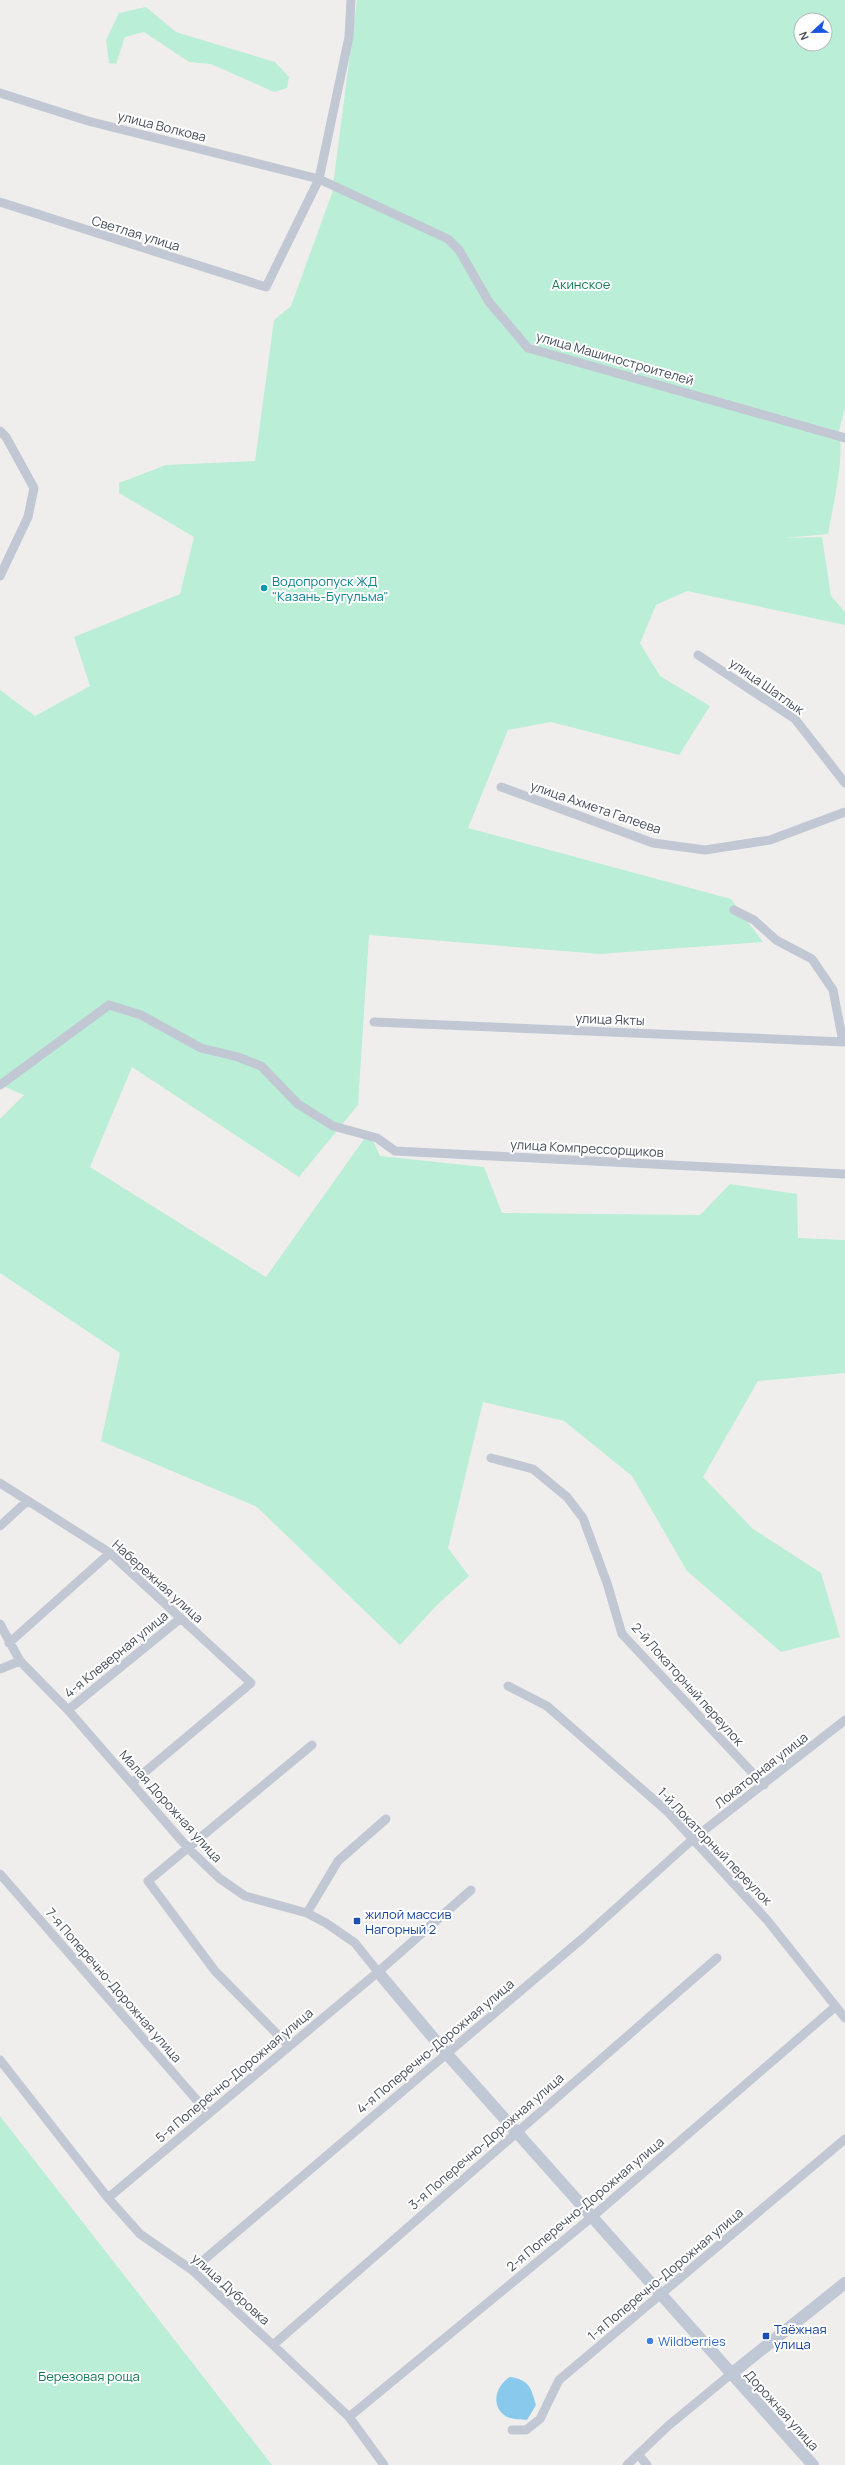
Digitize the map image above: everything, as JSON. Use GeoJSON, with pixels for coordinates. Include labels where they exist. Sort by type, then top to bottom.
{"type":"FeatureCollection","features":[{"type":"Feature","properties":{"kind":"street"},"geometry":{"type":"LineString","coordinates":[[319,180],[349,37],[351,0]]}},
{"type":"Feature","properties":{"kind":"street","name":"улица Волкова"},"geometry":{"type":"LineString","coordinates":[[0,93],[88,121],[319,180]]}},
{"type":"Feature","properties":{"kind":"street","name":"Светлая улица"},"geometry":{"type":"LineString","coordinates":[[0,202],[266,287],[319,180]]}},
{"type":"Feature","properties":{"kind":"street","name":"улица Машиностроителей"},"geometry":{"type":"LineString","coordinates":[[319,180],[448,239],[459,250],[489,302],[528,348],[845,438]]}},
{"type":"Feature","properties":{"kind":"street"},"geometry":{"type":"LineString","coordinates":[[0,432],[6,437],[34,488],[28,516],[0,576]]}},
{"type":"Feature","properties":{"kind":"street","name":"улица Шатлык"},"geometry":{"type":"LineString","coordinates":[[698,655],[795,719],[845,783]]}},
{"type":"Feature","properties":{"kind":"street","name":"улица Ахмета Галеева"},"geometry":{"type":"LineString","coordinates":[[501,787],[653,843],[705,850],[770,840],[845,812]]}},
{"type":"Feature","properties":{"kind":"street"},"geometry":{"type":"LineString","coordinates":[[734,910],[754,920],[776,940],[812,958],[833,990],[844,1042]]}},
{"type":"Feature","properties":{"kind":"street","name":"улица Компрессорщиков"},"geometry":{"type":"LineString","coordinates":[[0,1085],[109,1005],[141,1015],[201,1048],[238,1057],[261,1066],[298,1104],[333,1126],[377,1138],[395,1151],[845,1174]]}},
{"type":"Feature","properties":{"kind":"street","name":"улица Якты"},"geometry":{"type":"LineString","coordinates":[[374,1022],[844,1042]]}},
{"type":"Feature","properties":{"kind":"street","name":"2-й Локаторный переулок"},"geometry":{"type":"LineString","coordinates":[[491,1458],[533,1469],[566,1497],[583,1518],[607,1583],[622,1634],[764,1785]]}},
{"type":"Feature","properties":{"kind":"street","name":"Набережная улица"},"geometry":{"type":"LineString","coordinates":[[0,1483],[26,1502],[110,1553],[250,1683],[133,1782]]}},
{"type":"Feature","properties":{"kind":"street"},"geometry":{"type":"LineString","coordinates":[[0,1526],[26,1502]]}},
{"type":"Feature","properties":{"kind":"street"},"geometry":{"type":"LineString","coordinates":[[9,1643],[110,1553]]}},
{"type":"Feature","properties":{"kind":"street","name":"4-я Клеверная улица"},"geometry":{"type":"LineString","coordinates":[[68,1710],[180,1618]]}},
{"type":"Feature","properties":{"kind":"street","name":"Малая Дорожная улица"},"geometry":{"type":"LineString","coordinates":[[0,1624],[20,1661],[68,1710],[133,1782],[188,1848],[219,1878],[245,1896],[307,1913],[326,1923],[355,1943],[378,1972]]}},
{"type":"Feature","properties":{"kind":"street"},"geometry":{"type":"LineString","coordinates":[[0,1669],[20,1661]]}},
{"type":"Feature","properties":{"kind":"street","name":"1-й Локаторный переулок"},"geometry":{"type":"LineString","coordinates":[[508,1686],[547,1706],[668,1812],[767,1920],[845,2018]]}},
{"type":"Feature","properties":{"kind":"street","name":"Локаторная улица"},"geometry":{"type":"LineString","coordinates":[[693,1839],[764,1785],[845,1720]]}},
{"type":"Feature","properties":{"kind":"street"},"geometry":{"type":"LineString","coordinates":[[288,2046],[215,1971],[148,1881],[312,1745]]}},
{"type":"Feature","properties":{"kind":"street"},"geometry":{"type":"LineString","coordinates":[[307,1913],[338,1861],[386,1818]]}},
{"type":"Feature","properties":{"kind":"street","name":"4-я Поперечно-Дорожная улица"},"geometry":{"type":"LineString","coordinates":[[192,2270],[583,1938],[693,1839]]}},
{"type":"Feature","properties":{"kind":"street","name":"7-я Поперечно-Дорожная улица"},"geometry":{"type":"LineString","coordinates":[[0,1874],[208,2113]]}},
{"type":"Feature","properties":{"kind":"street","name":"5-я Поперечно-Дорожная улица"},"geometry":{"type":"LineString","coordinates":[[108,2198],[378,1972],[396,1954],[471,1890]]}},
{"type":"Feature","properties":{"kind":"street","name":"3-я Поперечно-Дорожная улица"},"geometry":{"type":"LineString","coordinates":[[273,2345],[516,2131],[717,1958]]}},
{"type":"Feature","properties":{"kind":"street","name":"Дорожная улица"},"geometry":{"type":"LineString","coordinates":[[378,1972],[446,2053],[813,2465]]}},
{"type":"Feature","properties":{"kind":"street","name":"2-я Поперечно-Дорожная улица"},"geometry":{"type":"LineString","coordinates":[[349,2417],[592,2217],[835,2007]]}},
{"type":"Feature","properties":{"kind":"street","name":"улица Дубровка"},"geometry":{"type":"LineString","coordinates":[[0,2060],[108,2198],[140,2234],[192,2270],[273,2345],[349,2417],[384,2465]]}},
{"type":"Feature","properties":{"kind":"street","name":"1-я Поперечно-Дорожная улица"},"geometry":{"type":"LineString","coordinates":[[512,2430],[526,2430],[540,2419],[559,2380],[662,2296],[845,2139]]}},
{"type":"Feature","properties":{"kind":"street"},"geometry":{"type":"LineString","coordinates":[[627,2465],[668,2426],[845,2283]]}},
{"type":"Feature","properties":{"kind":"street"},"geometry":{"type":"LineString","coordinates":[[639,2455],[647,2465]]}},
{"type":"Feature","properties":{"kind":"green space","name":"Акинское"},"geometry":{"type":"Polygon","coordinates":[[[357,0],[845,0],[845,407],[839,431],[841,454],[828,534],[786,538],[822,537],[831,596],[845,612],[845,625],[687,591],[656,605],[640,643],[660,676],[710,706],[679,755],[551,722],[508,730],[468,828],[731,899],[763,942],[600,954],[369,935],[358,1105],[299,1177],[132,1067],[90,1167],[266,1277],[369,1132],[380,1156],[484,1167],[502,1213],[700,1215],[730,1184],[797,1194],[798,1238],[845,1240],[845,1373],[758,1381],[703,1477],[753,1529],[821,1573],[840,1637],[781,1652],[687,1571],[632,1476],[564,1421],[483,1402],[448,1548],[469,1576],[437,1605],[400,1645],[257,1507],[101,1441],[120,1353],[0,1273],[0,1119],[24,1095],[0,1085],[0,690],[35,716],[90,686],[74,637],[180,594],[194,537],[119,493],[119,483],[166,465],[255,461],[274,320],[291,306],[332,193],[357,0]]]}},
{"type":"Feature","properties":{"kind":"green space"},"geometry":{"type":"Polygon","coordinates":[[[146,7],[176,32],[275,62],[289,77],[287,88],[274,92],[211,64],[189,62],[144,32],[125,37],[116,64],[109,63],[106,40],[119,13],[146,7]]]}},
{"type":"Feature","properties":{"kind":"green space","name":"Березовая роща"},"geometry":{"type":"Polygon","coordinates":[[[0,2116],[244,2429],[272,2465],[0,2465],[0,2116]]]}},
{"type":"Feature","properties":{"kind":"water"},"geometry":{"type":"Polygon","coordinates":[[[510,2377],[522,2380],[529,2386],[533,2394],[536,2405],[527,2420],[514,2419],[505,2416],[497,2404],[496,2399],[499,2389],[510,2377]]]}},
{"type":"Feature","properties":{"kind":"place","name":"Водопропуск ЖД \"Казань-Бугульма\""},"geometry":{"type":"Point","coordinates":[264,588]}},
{"type":"Feature","properties":{"kind":"place","name":"жилой массив Нагорный 2"},"geometry":{"type":"Point","coordinates":[357,1921]}},
{"type":"Feature","properties":{"kind":"place","name":"Таёжная улица"},"geometry":{"type":"Point","coordinates":[766,2336]}},
{"type":"Feature","properties":{"kind":"place","name":"Wildberries"},"geometry":{"type":"Point","coordinates":[650,2341]}}]}
